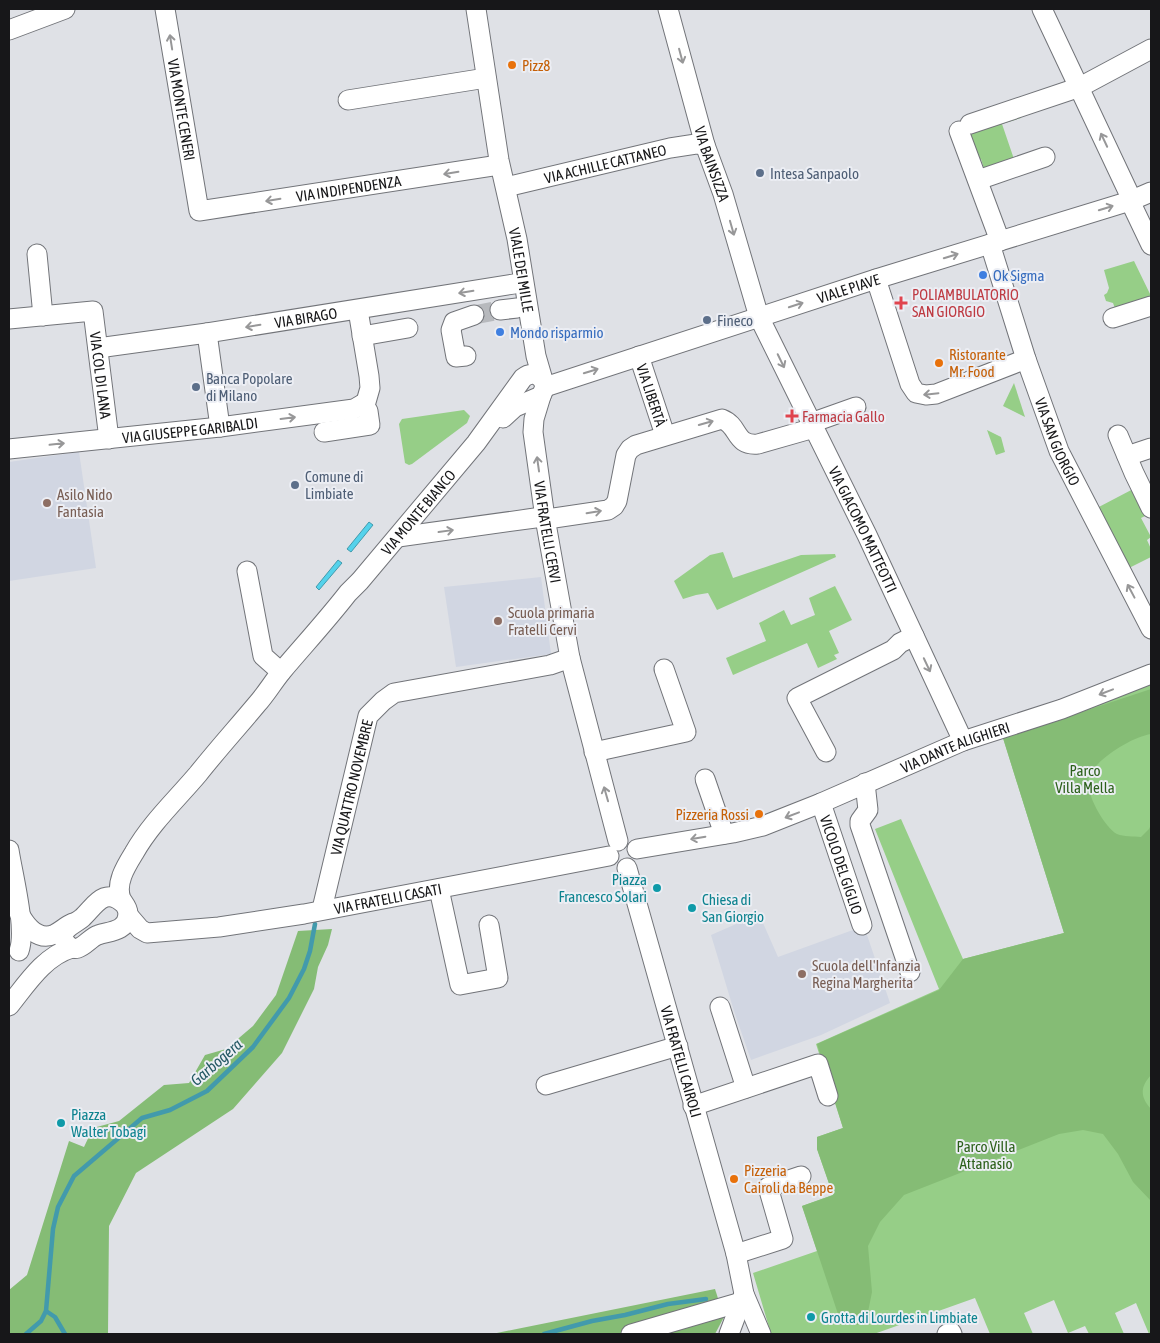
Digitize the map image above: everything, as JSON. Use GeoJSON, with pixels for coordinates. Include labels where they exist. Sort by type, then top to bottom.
{"type":"FeatureCollection","features":[{"type":"Feature","properties":{"kind":"street"},"geometry":{"type":"LineString","coordinates":[[9,30],[66,9]]}},
{"type":"Feature","properties":{"kind":"street","name":"VIA MONTE CENERI"},"geometry":{"type":"LineString","coordinates":[[165,9],[199,211]]}},
{"type":"Feature","properties":{"kind":"street","name":"VIALE DEI MILLE"},"geometry":{"type":"LineString","coordinates":[[476,9],[499,162],[514,284],[509,309],[523,359],[520,382]]}},
{"type":"Feature","properties":{"kind":"street","name":"VIA BAINSIZZA"},"geometry":{"type":"LineString","coordinates":[[668,9],[705,145],[722,194],[759,317]]}},
{"type":"Feature","properties":{"kind":"street"},"geometry":{"type":"LineString","coordinates":[[1042,9],[1080,87],[1151,245]]}},
{"type":"Feature","properties":{"kind":"street"},"geometry":{"type":"LineString","coordinates":[[1080,87],[1151,49]]}},
{"type":"Feature","properties":{"kind":"street"},"geometry":{"type":"LineString","coordinates":[[348,100],[486,78]]}},
{"type":"Feature","properties":{"kind":"street","name":"VIA SAN GIORGIO"},"geometry":{"type":"LineString","coordinates":[[1080,87],[965,127],[1020,350],[1054,452],[1112,554],[1151,628]]}},
{"type":"Feature","properties":{"kind":"street","name":"VIA ACHILLE CATTANEO"},"geometry":{"type":"LineString","coordinates":[[506,187],[670,148],[705,145]]}},
{"type":"Feature","properties":{"kind":"street"},"geometry":{"type":"LineString","coordinates":[[978,180],[1045,157]]}},
{"type":"Feature","properties":{"kind":"street","name":"VIA INDIPENDENZA"},"geometry":{"type":"LineString","coordinates":[[199,211],[499,162]]}},
{"type":"Feature","properties":{"kind":"street","name":"VIALE DEI MILLE"},"geometry":{"type":"LineString","coordinates":[[499,162],[517,238],[540,391]]}},
{"type":"Feature","properties":{"kind":"street","name":"VIALE PIAVE"},"geometry":{"type":"LineString","coordinates":[[540,391],[639,356],[876,279],[1131,201],[1151,192]]}},
{"type":"Feature","properties":{"kind":"street"},"geometry":{"type":"LineString","coordinates":[[9,319],[43,316],[37,254]]}},
{"type":"Feature","properties":{"kind":"street"},"geometry":{"type":"LineString","coordinates":[[876,279],[910,384],[916,393],[926,395],[960,390],[1020,350]]}},
{"type":"Feature","properties":{"kind":"street","name":"VIA BIRAGO"},"geometry":{"type":"LineString","coordinates":[[98,348],[358,310],[514,284]]}},
{"type":"Feature","properties":{"kind":"street"},"geometry":{"type":"LineString","coordinates":[[1113,318],[1151,306]]}},
{"type":"Feature","properties":{"kind":"street"},"geometry":{"type":"LineString","coordinates":[[324,432],[370,425],[366,401],[369,376],[358,310]]}},
{"type":"Feature","properties":{"kind":"street","name":"VIA COL DI LANA"},"geometry":{"type":"LineString","coordinates":[[43,316],[93,311],[109,439]]}},
{"type":"Feature","properties":{"kind":"street"},"geometry":{"type":"LineString","coordinates":[[466,356],[456,358],[451,330],[454,322],[474,314]]}},
{"type":"Feature","properties":{"kind":"street","name":"VIA GIACOMO MATTEOTTI"},"geometry":{"type":"LineString","coordinates":[[759,317],[867,535],[963,741]]}},
{"type":"Feature","properties":{"kind":"street"},"geometry":{"type":"LineString","coordinates":[[362,336],[408,328]]}},
{"type":"Feature","properties":{"kind":"street"},"geometry":{"type":"LineString","coordinates":[[207,333],[220,427]]}},
{"type":"Feature","properties":{"kind":"street","name":"VIA LIBERTÀ"},"geometry":{"type":"LineString","coordinates":[[639,356],[665,435]]}},
{"type":"Feature","properties":{"kind":"street"},"geometry":{"type":"LineString","coordinates":[[532,374],[538,376],[540,391],[510,411],[476,443],[525,376],[532,374]]}},
{"type":"Feature","properties":{"kind":"street","name":"VIA FRATELLI CERVI"},"geometry":{"type":"LineString","coordinates":[[540,391],[533,432],[564,660],[594,752],[614,849]]}},
{"type":"Feature","properties":{"kind":"street","name":"VIA GIUSEPPE GARIBALDI"},"geometry":{"type":"LineString","coordinates":[[9,449],[220,427],[354,409],[366,401]]}},
{"type":"Feature","properties":{"kind":"street"},"geometry":{"type":"LineString","coordinates":[[398,537],[608,510],[617,501],[626,455],[636,445],[722,419],[728,421],[740,439],[749,445],[758,444],[813,425],[856,407]]}},
{"type":"Feature","properties":{"kind":"street"},"geometry":{"type":"LineString","coordinates":[[1118,435],[1151,508]]}},
{"type":"Feature","properties":{"kind":"street","name":"VIA MONTE BIANCO"},"geometry":{"type":"LineString","coordinates":[[126,910],[120,890],[121,877],[144,835],[476,443]]}},
{"type":"Feature","properties":{"kind":"street"},"geometry":{"type":"LineString","coordinates":[[1127,456],[1151,448]]}},
{"type":"Feature","properties":{"kind":"street"},"geometry":{"type":"LineString","coordinates":[[247,571],[263,656],[282,672]]}},
{"type":"Feature","properties":{"kind":"street","name":"VIA MONTE BIANCO"},"geometry":{"type":"LineString","coordinates":[[258,702],[298,668],[346,613],[353,602],[360,581]]}},
{"type":"Feature","properties":{"kind":"street"},"geometry":{"type":"LineString","coordinates":[[826,752],[797,698],[894,650],[900,643],[914,636]]}},
{"type":"Feature","properties":{"kind":"street","name":"VIA QUATTRO NOVEMBRE"},"geometry":{"type":"LineString","coordinates":[[322,910],[368,716],[394,692],[550,665],[564,660]]}},
{"type":"Feature","properties":{"kind":"street"},"geometry":{"type":"LineString","coordinates":[[594,752],[686,732],[664,668]]}},
{"type":"Feature","properties":{"kind":"street","name":"VIA DANTE ALIGHIERI"},"geometry":{"type":"LineString","coordinates":[[724,834],[763,826],[821,803],[963,741],[1062,709],[1151,674]]}},
{"type":"Feature","properties":{"kind":"street"},"geometry":{"type":"LineString","coordinates":[[637,849],[724,834],[705,779]]}},
{"type":"Feature","properties":{"kind":"street"},"geometry":{"type":"LineString","coordinates":[[865,783],[868,810],[860,825],[910,972]]}},
{"type":"Feature","properties":{"kind":"street","name":"VICOLO DEL GIGLIO"},"geometry":{"type":"LineString","coordinates":[[821,803],[862,926]]}},
{"type":"Feature","properties":{"kind":"street","name":"VIA MONTE BIANCO"},"geometry":{"type":"LineString","coordinates":[[70,935],[98,901],[118,859],[130,845],[144,835]]}},
{"type":"Feature","properties":{"kind":"street"},"geometry":{"type":"LineString","coordinates":[[627,840],[637,849],[636,860],[631,867],[618,867],[614,864],[614,849],[627,840]]}},
{"type":"Feature","properties":{"kind":"street","name":"VIA FRATELLI CASATI"},"geometry":{"type":"LineString","coordinates":[[126,910],[140,929],[147,933],[237,924],[439,888],[614,849]]}},
{"type":"Feature","properties":{"kind":"street"},"geometry":{"type":"LineString","coordinates":[[9,850],[19,913],[18,945],[31,966]]}},
{"type":"Feature","properties":{"kind":"street","name":"VIA FRATELLI CAIROLI"},"geometry":{"type":"LineString","coordinates":[[627,868],[736,1254],[742,1298],[761,1334]]}},
{"type":"Feature","properties":{"kind":"street"},"geometry":{"type":"LineString","coordinates":[[439,888],[460,985],[498,978],[489,925]]}},
{"type":"Feature","properties":{"kind":"street"},"geometry":{"type":"LineString","coordinates":[[18,945],[46,936],[70,935],[83,947],[97,935],[116,931],[126,921],[126,910],[114,897],[103,898],[98,901]]}},
{"type":"Feature","properties":{"kind":"street","name":"VIA FRATELLI CASATI"},"geometry":{"type":"LineString","coordinates":[[116,931],[132,938],[144,938],[166,932]]}},
{"type":"Feature","properties":{"kind":"street"},"geometry":{"type":"LineString","coordinates":[[9,1001],[31,966],[51,942],[70,935]]}},
{"type":"Feature","properties":{"kind":"street"},"geometry":{"type":"LineString","coordinates":[[9,1006],[46,963],[61,952],[70,935]]}},
{"type":"Feature","properties":{"kind":"street"},"geometry":{"type":"LineString","coordinates":[[720,1007],[746,1088]]}},
{"type":"Feature","properties":{"kind":"street"},"geometry":{"type":"LineString","coordinates":[[546,1085],[678,1046]]}},
{"type":"Feature","properties":{"kind":"street"},"geometry":{"type":"LineString","coordinates":[[693,1106],[818,1064],[828,1096]]}},
{"type":"Feature","properties":{"kind":"street"},"geometry":{"type":"LineString","coordinates":[[736,1254],[783,1239],[768,1187],[801,1176]]}},
{"type":"Feature","properties":{"kind":"street"},"geometry":{"type":"LineString","coordinates":[[631,1334],[742,1298]]}},
{"type":"Feature","properties":{"kind":"street"},"geometry":{"type":"LineString","coordinates":[[729,1334],[742,1298]]}},
{"type":"Feature","properties":{"kind":"street"},"geometry":{"type":"LineString","coordinates":[[733,1334],[744,1329],[753,1328],[761,1334]]}},
{"type":"Feature","properties":{"kind":"street"},"geometry":{"type":"LineString","coordinates":[[947,1334],[951,1332],[952,1334]]}},
{"type":"Feature","properties":{"kind":"shaded area","name":"Asilo Nido Fantasia"},"geometry":{"type":"Polygon","coordinates":[[[79,452],[96,568],[9,581],[9,462],[79,452]]]}},
{"type":"Feature","properties":{"kind":"shaded area","name":"Scuola primaria Fratelli Cervi"},"geometry":{"type":"Polygon","coordinates":[[[541,577],[551,654],[456,667],[444,587],[541,577]]]}},
{"type":"Feature","properties":{"kind":"shaded area","name":"Scuola dell'Infanzia Regina Margherita"},"geometry":{"type":"Polygon","coordinates":[[[759,914],[778,957],[864,926],[890,1003],[821,1035],[751,1060],[711,935],[759,914]]]}},
{"type":"Feature","properties":{"kind":"green space"},"geometry":{"type":"Polygon","coordinates":[[[1023,112],[1021,118],[1002,124],[1016,165],[986,175],[981,159],[975,161],[964,130],[1023,112]]]}},
{"type":"Feature","properties":{"kind":"green space"},"geometry":{"type":"Polygon","coordinates":[[[1134,261],[1151,296],[1151,304],[1116,311],[1113,303],[1106,301],[1104,295],[1109,288],[1104,270],[1134,261]]]}},
{"type":"Feature","properties":{"kind":"green space"},"geometry":{"type":"Polygon","coordinates":[[[1014,383],[1025,417],[1003,406],[1014,383]]]}},
{"type":"Feature","properties":{"kind":"green space"},"geometry":{"type":"Polygon","coordinates":[[[464,410],[470,416],[467,423],[412,464],[405,463],[399,424],[402,419],[464,410]]]}},
{"type":"Feature","properties":{"kind":"green space"},"geometry":{"type":"Polygon","coordinates":[[[987,430],[1001,437],[1005,452],[996,455],[987,430]]]}},
{"type":"Feature","properties":{"kind":"green space"},"geometry":{"type":"Polygon","coordinates":[[[1137,487],[1151,513],[1141,518],[1151,537],[1147,540],[1151,549],[1151,557],[1127,569],[1095,509],[1137,487]]]}},
{"type":"Feature","properties":{"kind":"green space"},"geometry":{"type":"Polygon","coordinates":[[[723,552],[733,578],[801,555],[835,554],[836,557],[717,610],[708,593],[683,599],[674,581],[710,555],[723,552]]]}},
{"type":"Feature","properties":{"kind":"green space"},"geometry":{"type":"Polygon","coordinates":[[[835,586],[852,620],[829,631],[839,653],[834,655],[837,659],[818,668],[807,643],[733,675],[726,658],[766,641],[759,623],[784,610],[791,625],[815,615],[809,598],[835,586]]]}},
{"type":"Feature","properties":{"kind":"green space","name":"Parco Villa Attanasio"},"geometry":{"type":"Polygon","coordinates":[[[1151,683],[1151,1334],[1149,1334],[1136,1303],[1115,1313],[1124,1334],[1089,1334],[1085,1326],[1068,1333],[1054,1300],[1024,1313],[1033,1334],[990,1334],[975,1298],[874,1334],[771,1334],[753,1273],[817,1251],[802,1206],[833,1195],[817,1149],[817,1137],[843,1128],[816,1044],[939,989],[875,829],[901,819],[963,959],[1064,933],[1003,738],[1151,683]]]}},
{"type":"Feature","properties":{"kind":"green space","name":"Parco Villa Mella"},"geometry":{"type":"Polygon","coordinates":[[[1151,689],[1151,734],[1135,739],[1117,749],[1101,761],[1090,774],[1088,781],[1096,807],[1106,824],[1117,834],[1141,837],[1151,825],[1151,1075],[1143,1088],[1143,1096],[1151,1109],[1151,1201],[1133,1182],[1118,1154],[1103,1134],[1083,1130],[1059,1134],[904,1195],[880,1222],[868,1246],[872,1292],[868,1312],[858,1325],[840,1320],[802,1206],[833,1195],[817,1149],[817,1137],[843,1128],[817,1044],[939,990],[963,959],[1064,933],[1003,738],[1151,689]]]}},
{"type":"Feature","properties":{"kind":"green space"},"geometry":{"type":"Polygon","coordinates":[[[332,929],[328,945],[318,967],[314,989],[282,1053],[233,1109],[136,1173],[109,1226],[108,1334],[9,1334],[9,1290],[27,1275],[69,1141],[84,1147],[93,1128],[119,1121],[164,1085],[189,1083],[205,1055],[226,1049],[253,1026],[276,995],[298,931],[332,929]]]}},
{"type":"Feature","properties":{"kind":"green space"},"geometry":{"type":"Polygon","coordinates":[[[715,1289],[724,1317],[715,1334],[492,1334],[715,1289]]]}},
{"type":"Feature","properties":{"kind":"water"},"geometry":{"type":"Polygon","coordinates":[[[369,522],[373,525],[351,552],[347,549],[369,522]]]}},
{"type":"Feature","properties":{"kind":"water"},"geometry":{"type":"Polygon","coordinates":[[[338,560],[342,563],[319,590],[316,587],[338,560]]]}},
{"type":"Feature","properties":{"kind":"waterway","name":"Garbogera"},"geometry":{"type":"LineString","coordinates":[[26,1334],[41,1321],[46,1311],[53,1229],[58,1207],[74,1176],[142,1118],[170,1110],[207,1091],[253,1047],[289,998],[304,969],[310,951],[315,924]]}},
{"type":"Feature","properties":{"kind":"waterway"},"geometry":{"type":"LineString","coordinates":[[544,1334],[668,1304],[706,1299]]}},
{"type":"Feature","properties":{"kind":"waterway"},"geometry":{"type":"LineString","coordinates":[[46,1311],[55,1317],[65,1334]]}},
{"type":"Feature","properties":{"kind":"tunnel"},"geometry":{"type":"LineString","coordinates":[[474,315],[500,310]]}},
{"type":"Feature","properties":{"kind":"place","name":"Pizz8"},"geometry":{"type":"Point","coordinates":[512,65]}},
{"type":"Feature","properties":{"kind":"place","name":"Intesa Sanpaolo"},"geometry":{"type":"Point","coordinates":[760,173]}},
{"type":"Feature","properties":{"kind":"place","name":"Ok Sigma"},"geometry":{"type":"Point","coordinates":[983,275]}},
{"type":"Feature","properties":{"kind":"place","name":"POLIAMBULATORIO SAN GIORGIO"},"geometry":{"type":"Point","coordinates":[901,303]}},
{"type":"Feature","properties":{"kind":"place","name":"Fineco"},"geometry":{"type":"Point","coordinates":[707,320]}},
{"type":"Feature","properties":{"kind":"place","name":"Mondo risparmio"},"geometry":{"type":"Point","coordinates":[500,332]}},
{"type":"Feature","properties":{"kind":"place","name":"Ristorante Mr. Food"},"geometry":{"type":"Point","coordinates":[939,363]}},
{"type":"Feature","properties":{"kind":"place","name":"Banca Popolare di Milano"},"geometry":{"type":"Point","coordinates":[196,387]}},
{"type":"Feature","properties":{"kind":"place","name":"Farmacia Gallo"},"geometry":{"type":"Point","coordinates":[792,416]}},
{"type":"Feature","properties":{"kind":"place","name":"Comune di Limbiate"},"geometry":{"type":"Point","coordinates":[295,485]}},
{"type":"Feature","properties":{"kind":"place","name":"Asilo Nido Fantasia"},"geometry":{"type":"Point","coordinates":[47,503]}},
{"type":"Feature","properties":{"kind":"place","name":"Scuola primaria Fratelli Cervi"},"geometry":{"type":"Point","coordinates":[498,621]}},
{"type":"Feature","properties":{"kind":"place","name":"Pizzeria Rossi"},"geometry":{"type":"Point","coordinates":[759,814]}},
{"type":"Feature","properties":{"kind":"place","name":"Piazza Francesco Solari"},"geometry":{"type":"Point","coordinates":[657,888]}},
{"type":"Feature","properties":{"kind":"place","name":"Chiesa di San Giorgio"},"geometry":{"type":"Point","coordinates":[692,908]}},
{"type":"Feature","properties":{"kind":"place","name":"Scuola dell'Infanzia Regina Margherita"},"geometry":{"type":"Point","coordinates":[802,974]}},
{"type":"Feature","properties":{"kind":"place","name":"Piazza Walter Tobagi"},"geometry":{"type":"Point","coordinates":[61,1123]}},
{"type":"Feature","properties":{"kind":"place","name":"Pizzeria Cairoli da Beppe"},"geometry":{"type":"Point","coordinates":[734,1179]}},
{"type":"Feature","properties":{"kind":"place","name":"Grotta di Lourdes in Limbiate"},"geometry":{"type":"Point","coordinates":[811,1317]}}]}
